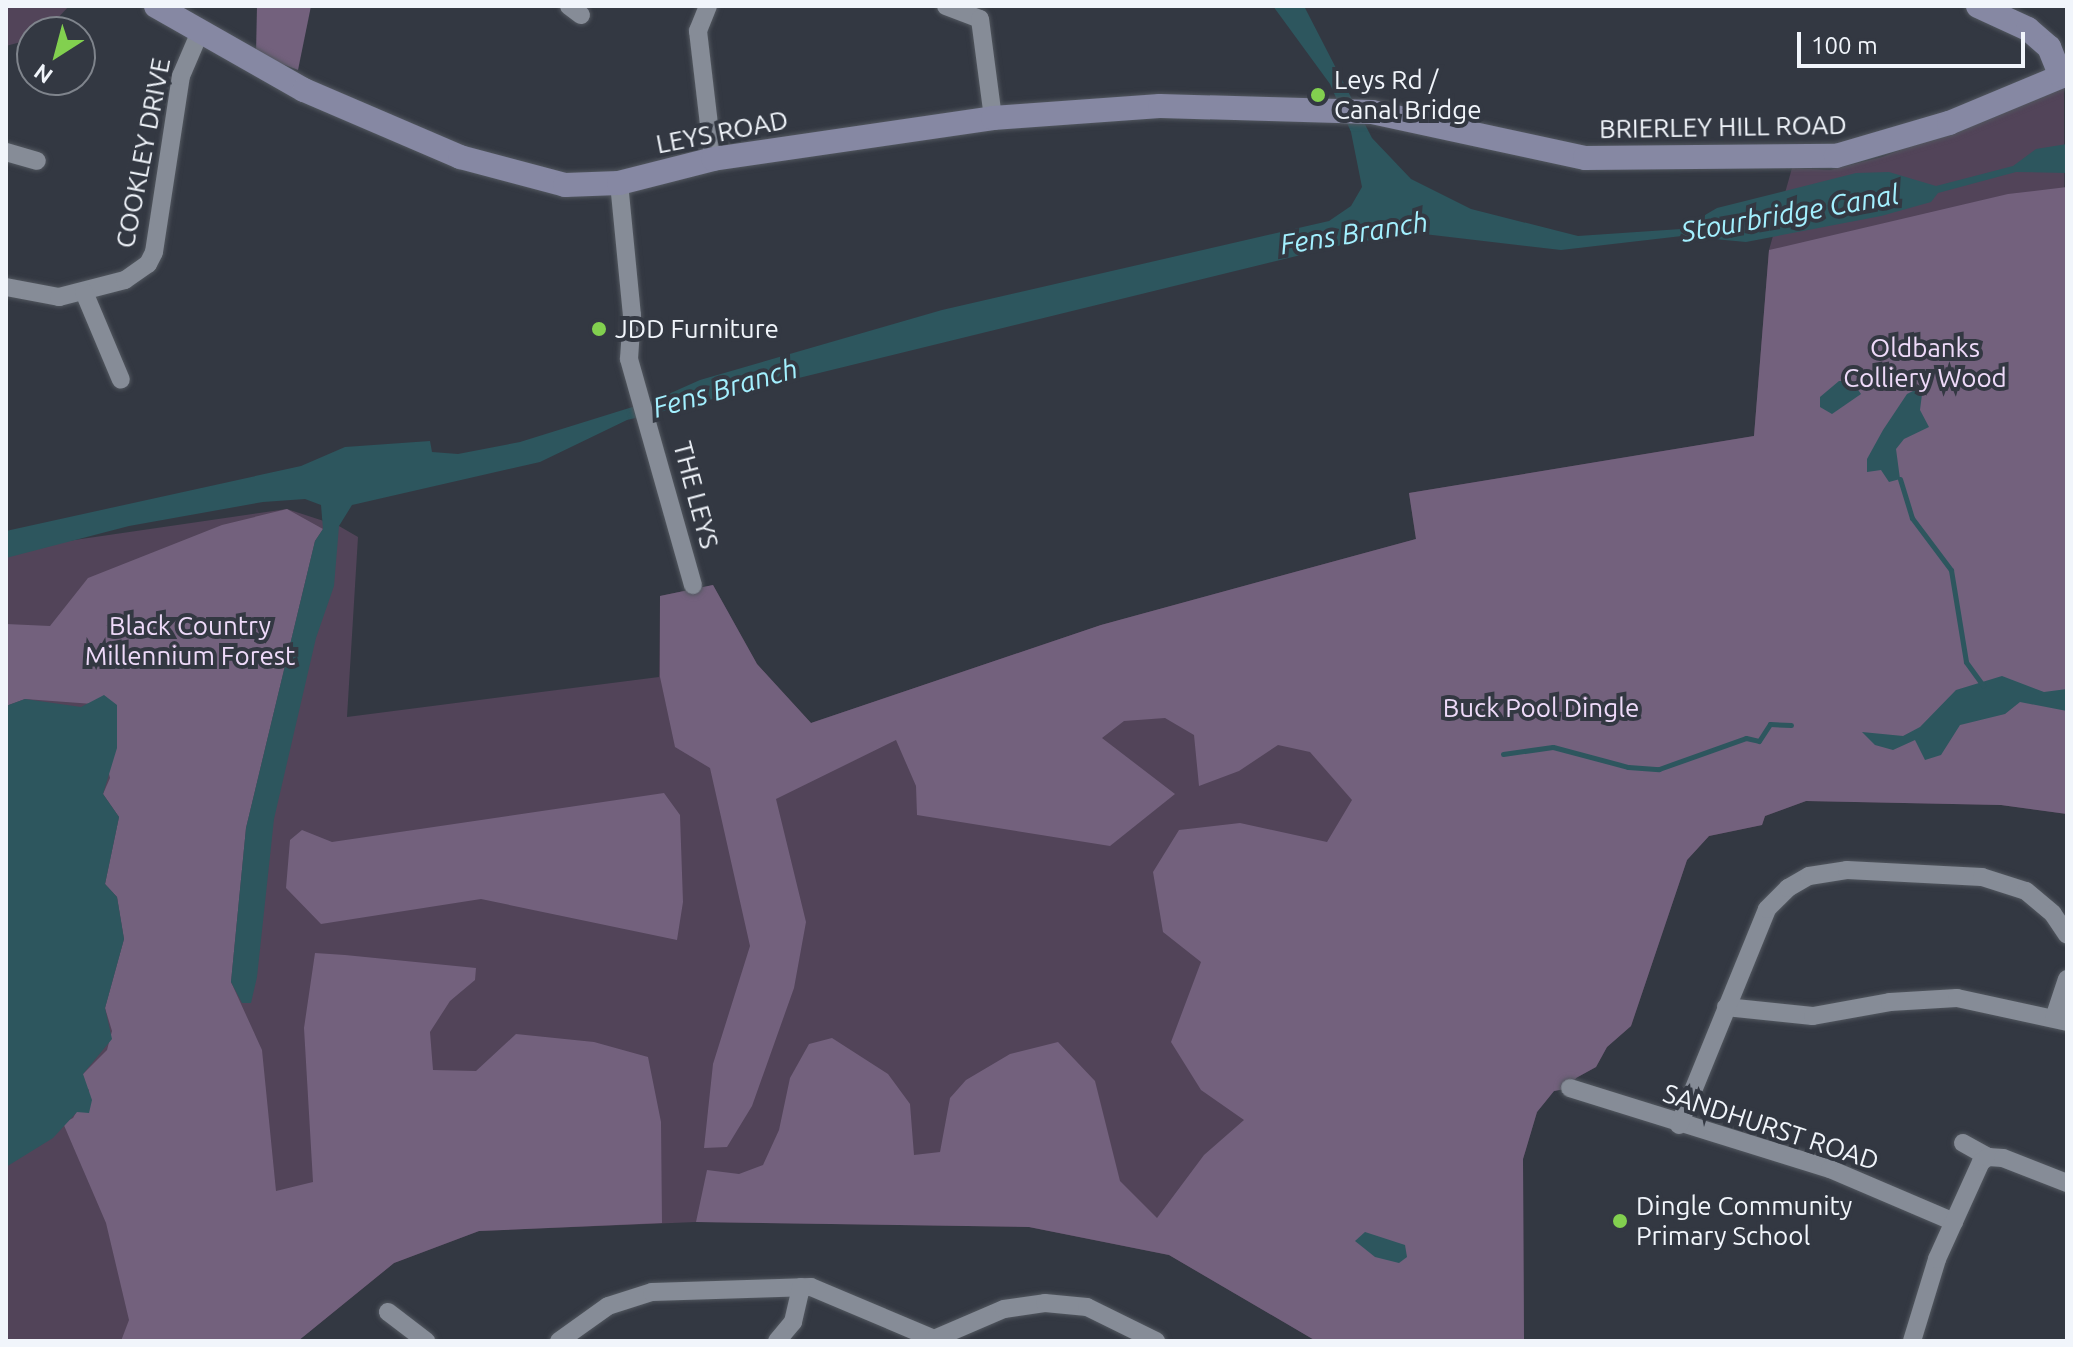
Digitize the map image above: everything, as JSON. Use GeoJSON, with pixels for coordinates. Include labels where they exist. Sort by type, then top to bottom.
{"type":"FeatureCollection","features":[{"type":"Feature","properties":{"kind":"main road","name":"LEYS ROAD"},"geometry":{"type":"LineString","coordinates":[[156,6],[199,34],[294,85],[460,157],[565,185],[619,183],[713,159],[993,118],[1160,106],[1337,109]]}},
{"type":"Feature","properties":{"kind":"main road"},"geometry":{"type":"LineString","coordinates":[[1978,6],[2028,29],[2049,47],[2064,75]]}},
{"type":"Feature","properties":{"kind":"main road","name":"BRIERLEY HILL ROAD"},"geometry":{"type":"LineString","coordinates":[[1337,109],[1372,112],[1585,158],[1836,156],[1937,128],[2064,75]]}},
{"type":"Feature","properties":{"kind":"street"},"geometry":{"type":"LineString","coordinates":[[708,6],[698,31],[713,159]]}},
{"type":"Feature","properties":{"kind":"street"},"geometry":{"type":"LineString","coordinates":[[946,6],[980,19],[993,118]]}},
{"type":"Feature","properties":{"kind":"street","name":"COOKLEY DRIVE"},"geometry":{"type":"LineString","coordinates":[[6,287],[35,297],[84,292],[125,280],[148,264],[154,252],[181,76],[199,34]]}},
{"type":"Feature","properties":{"kind":"street"},"geometry":{"type":"LineString","coordinates":[[6,152],[37,161]]}},
{"type":"Feature","properties":{"kind":"street","name":"THE LEYS"},"geometry":{"type":"LineString","coordinates":[[619,183],[632,315],[629,359],[693,585]]}},
{"type":"Feature","properties":{"kind":"street"},"geometry":{"type":"LineString","coordinates":[[84,292],[121,380]]}},
{"type":"Feature","properties":{"kind":"street"},"geometry":{"type":"LineString","coordinates":[[1679,1125],[1726,1007],[1774,900],[1809,876],[1829,871],[1916,872],[2006,883],[2042,903],[2067,934]]}},
{"type":"Feature","properties":{"kind":"street"},"geometry":{"type":"LineString","coordinates":[[1726,1007],[1813,1016],[1902,1000],[1957,998],[2061,1020],[2067,979]]}},
{"type":"Feature","properties":{"kind":"street","name":"SANDHURST ROAD"},"geometry":{"type":"LineString","coordinates":[[1570,1088],[1679,1125],[1830,1169],[1954,1222]]}},
{"type":"Feature","properties":{"kind":"street"},"geometry":{"type":"LineString","coordinates":[[1963,1143],[1988,1157],[2067,1183]]}},
{"type":"Feature","properties":{"kind":"street"},"geometry":{"type":"LineString","coordinates":[[1912,1341],[1921,1300],[1954,1222],[1988,1157]]}},
{"type":"Feature","properties":{"kind":"street"},"geometry":{"type":"LineString","coordinates":[[777,1341],[793,1322],[801,1287]]}},
{"type":"Feature","properties":{"kind":"street"},"geometry":{"type":"LineString","coordinates":[[559,1341],[608,1306],[652,1292],[801,1287],[859,1303],[934,1340],[1004,1309],[1045,1303],[1087,1307],[1156,1341]]}},
{"type":"Feature","properties":{"kind":"street"},"geometry":{"type":"LineString","coordinates":[[388,1312],[426,1341]]}},
{"type":"Feature","properties":{"kind":"street"},"geometry":{"type":"LineString","coordinates":[[394,1341],[406,1326]]}},
{"type":"Feature","properties":{"kind":"green space"},"geometry":{"type":"Polygon","coordinates":[[[6,6],[69,6],[60,16],[16,16],[16,43],[6,46],[6,6]]]}},
{"type":"Feature","properties":{"kind":"green space"},"geometry":{"type":"Polygon","coordinates":[[[257,6],[311,6],[298,70],[256,54],[257,6]]]}},
{"type":"Feature","properties":{"kind":"green space","name":"Oldbanks Colliery Wood"},"geometry":{"type":"Polygon","coordinates":[[[2064,86],[2067,814],[2001,805],[1806,801],[1765,816],[1762,825],[1709,836],[1687,860],[1631,1026],[1607,1047],[1596,1067],[1576,1078],[1570,1088],[1554,1091],[1537,1112],[1523,1159],[1524,1341],[1316,1341],[1169,1255],[1029,1227],[696,1222],[479,1231],[394,1263],[298,1341],[6,1341],[6,550],[287,509],[339,526],[358,537],[347,717],[659,677],[660,596],[713,585],[757,664],[811,723],[1101,625],[1416,539],[1409,493],[1754,436],[1769,250],[1792,168],[1830,170],[1882,157],[2064,86]]]}},
{"type":"Feature","properties":{"kind":"green space","name":"Buck Pool Dingle"},"geometry":{"type":"Polygon","coordinates":[[[2067,187],[2067,814],[2001,805],[1806,801],[1765,816],[1762,825],[1709,836],[1687,860],[1631,1026],[1607,1047],[1596,1067],[1576,1078],[1570,1088],[1554,1091],[1537,1112],[1523,1159],[1524,1341],[1316,1341],[1169,1255],[1029,1227],[696,1222],[707,1170],[739,1174],[763,1165],[779,1130],[790,1078],[809,1044],[832,1038],[888,1074],[910,1104],[914,1155],[940,1152],[950,1098],[966,1080],[1010,1054],[1058,1042],[1095,1081],[1120,1181],[1157,1218],[1204,1155],[1244,1120],[1201,1090],[1171,1042],[1201,962],[1163,932],[1153,872],[1179,830],[1240,823],[1327,842],[1352,800],[1310,752],[1278,745],[1239,771],[1199,786],[1194,735],[1165,718],[1124,721],[1102,738],[1175,794],[1110,846],[917,815],[916,786],[896,740],[776,799],[806,922],[794,988],[752,1106],[727,1147],[704,1148],[713,1064],[750,946],[710,768],[675,747],[660,677],[660,596],[713,585],[757,664],[811,723],[1101,625],[1416,539],[1409,493],[1754,436],[1769,250],[2008,194],[2067,187]]]}},
{"type":"Feature","properties":{"kind":"green space","name":"Black Country Millennium Forest"},"geometry":{"type":"Polygon","coordinates":[[[287,509],[323,529],[315,541],[246,828],[231,982],[262,1050],[276,1191],[313,1182],[304,1028],[315,953],[345,955],[476,968],[475,980],[450,1001],[430,1032],[433,1070],[476,1071],[516,1034],[594,1042],[648,1057],[661,1122],[662,1223],[479,1231],[394,1263],[298,1341],[121,1341],[129,1320],[106,1223],[63,1123],[73,1118],[89,1090],[82,1083],[83,1074],[107,1050],[112,1031],[105,1008],[124,939],[117,897],[105,884],[119,817],[103,794],[110,778],[93,704],[25,699],[6,706],[6,624],[50,626],[88,578],[222,525],[287,509]]]}},
{"type":"Feature","properties":{"kind":"green space"},"geometry":{"type":"Polygon","coordinates":[[[664,793],[680,815],[683,902],[677,940],[481,899],[321,924],[286,888],[290,840],[302,830],[332,842],[664,793]]]}},
{"type":"Feature","properties":{"kind":"water"},"geometry":{"type":"Polygon","coordinates":[[[1273,6],[1304,6],[1372,138],[1411,179],[1471,209],[1578,236],[1681,229],[1717,208],[1856,173],[1889,172],[1936,186],[2013,166],[2036,149],[2067,144],[2067,173],[2016,172],[1938,193],[1931,202],[1881,216],[1746,242],[1682,236],[1561,250],[1424,234],[1354,242],[627,420],[540,462],[352,505],[339,526],[334,586],[316,638],[274,819],[257,977],[251,1003],[242,1003],[231,982],[246,828],[315,541],[323,529],[321,505],[305,499],[263,502],[129,526],[6,558],[6,531],[301,466],[345,447],[430,441],[432,452],[458,454],[520,442],[655,400],[700,380],[942,310],[1329,221],[1351,206],[1362,187],[1351,132],[1330,84],[1273,6]]]}},
{"type":"Feature","properties":{"kind":"water"},"geometry":{"type":"Polygon","coordinates":[[[1839,381],[1852,381],[1861,394],[1832,414],[1820,407],[1820,397],[1839,381]]]}},
{"type":"Feature","properties":{"kind":"water"},"geometry":{"type":"Polygon","coordinates":[[[1923,386],[1920,410],[1929,427],[1904,439],[1896,449],[1900,479],[1889,482],[1881,470],[1867,472],[1867,459],[1883,430],[1907,394],[1923,386]]]}},
{"type":"Feature","properties":{"kind":"water"},"geometry":{"type":"Polygon","coordinates":[[[2002,676],[2044,692],[2067,689],[2067,711],[2020,702],[2005,714],[1960,725],[1941,755],[1925,760],[1915,740],[1893,750],[1875,745],[1862,732],[1903,736],[1920,727],[1956,690],[2002,676]]]}},
{"type":"Feature","properties":{"kind":"water"},"geometry":{"type":"Polygon","coordinates":[[[104,695],[117,705],[117,748],[103,794],[119,817],[105,884],[117,897],[124,939],[105,1008],[112,1039],[83,1074],[92,1100],[89,1113],[77,1112],[53,1138],[6,1167],[6,706],[25,699],[81,707],[104,695]]]}},
{"type":"Feature","properties":{"kind":"water"},"geometry":{"type":"Polygon","coordinates":[[[1365,1232],[1405,1245],[1407,1257],[1399,1263],[1375,1257],[1355,1241],[1365,1232]]]}},
{"type":"Feature","properties":{"kind":"waterway"},"geometry":{"type":"LineString","coordinates":[[1900,479],[1912,518],[1951,570],[1966,662],[1983,685]]}},
{"type":"Feature","properties":{"kind":"waterway"},"geometry":{"type":"LineString","coordinates":[[1503,754],[1553,747],[1628,767],[1659,769],[1746,738],[1759,741],[1770,724],[1791,725]]}},
{"type":"Feature","properties":{"kind":"place","name":"Leys Rd / Canal Bridge"},"geometry":{"type":"Point","coordinates":[1318,95]}},
{"type":"Feature","properties":{"kind":"place","name":"JDD Furniture"},"geometry":{"type":"Point","coordinates":[599,329]}},
{"type":"Feature","properties":{"kind":"place","name":"Dingle Community Primary School"},"geometry":{"type":"Point","coordinates":[1620,1221]}},
{"type":"Feature","properties":{"kind":"water label","name":"Stourbridge Canal"},"geometry":{"type":"Point","coordinates":[1790,213]}},
{"type":"Feature","properties":{"kind":"water label","name":"Fens Branch"},"geometry":{"type":"Point","coordinates":[1354,233]}},
{"type":"Feature","properties":{"kind":"water label","name":"Fens Branch"},"geometry":{"type":"Point","coordinates":[725,388]}}]}
